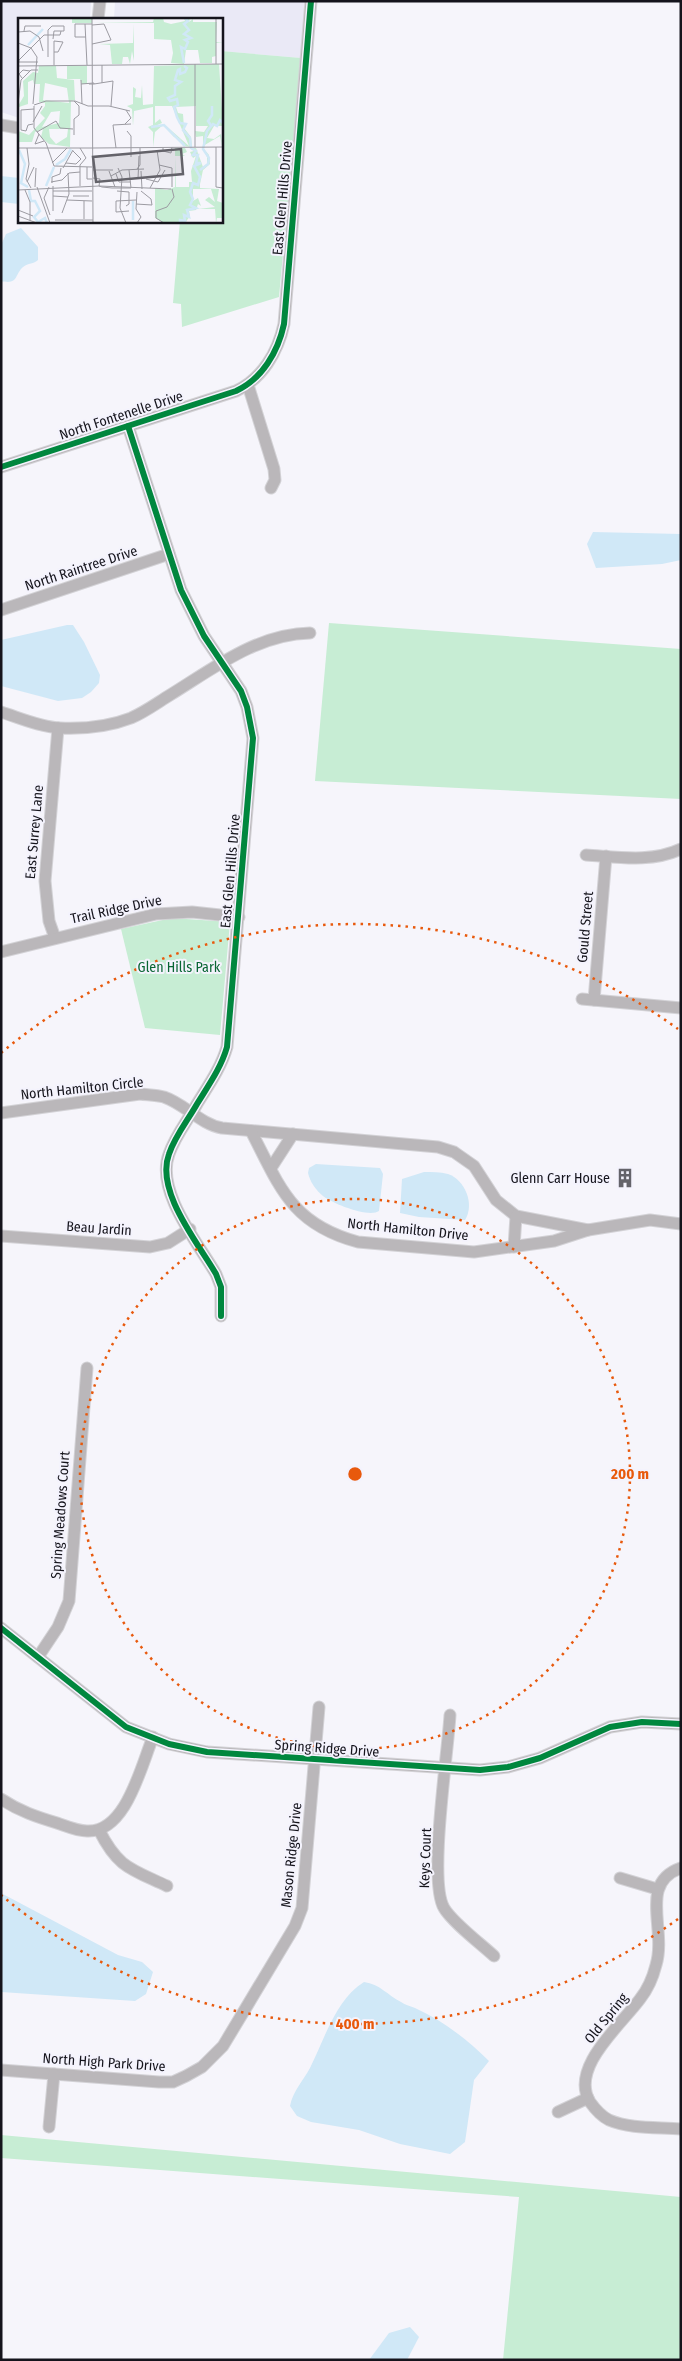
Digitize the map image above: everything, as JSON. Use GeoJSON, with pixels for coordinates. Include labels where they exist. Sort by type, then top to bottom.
{"type":"FeatureCollection","features":[{"type":"Feature","properties":{"kind":"street"},"geometry":{"type":"LineString","coordinates":[[98,18],[100,1]]}},
{"type":"Feature","properties":{"kind":"street","name":"East Glen Hills Drive"},"geometry":{"type":"LineString","coordinates":[[248,385],[269,362],[276,349],[284,324],[311,1]]}},
{"type":"Feature","properties":{"kind":"street"},"geometry":{"type":"LineString","coordinates":[[1,125],[18,128]]}},
{"type":"Feature","properties":{"kind":"street"},"geometry":{"type":"LineString","coordinates":[[248,385],[274,469],[275,480],[272,488]]}},
{"type":"Feature","properties":{"kind":"street","name":"North Fontenelle Drive"},"geometry":{"type":"LineString","coordinates":[[1,468],[248,385]]}},
{"type":"Feature","properties":{"kind":"street","name":"East Glen Hills Drive"},"geometry":{"type":"LineString","coordinates":[[128,426],[169,554],[192,613],[241,691],[247,707],[253,738],[227,1047],[220,1066],[168,1154],[166,1176],[170,1193],[216,1274],[221,1287],[221,1316]]}},
{"type":"Feature","properties":{"kind":"street","name":"North Raintree Drive"},"geometry":{"type":"LineString","coordinates":[[1,610],[169,554]]}},
{"type":"Feature","properties":{"kind":"street"},"geometry":{"type":"LineString","coordinates":[[1,712],[58,728],[96,727],[130,718],[144,712],[222,662],[257,644],[278,637],[310,633]]}},
{"type":"Feature","properties":{"kind":"street","name":"East Surrey Lane"},"geometry":{"type":"LineString","coordinates":[[54,938],[49,921],[45,881],[58,728]]}},
{"type":"Feature","properties":{"kind":"street"},"geometry":{"type":"LineString","coordinates":[[586,855],[661,857],[681,849]]}},
{"type":"Feature","properties":{"kind":"street","name":"Gould Street"},"geometry":{"type":"LineString","coordinates":[[594,1000],[606,856]]}},
{"type":"Feature","properties":{"kind":"street","name":"Trail Ridge Drive"},"geometry":{"type":"LineString","coordinates":[[1,952],[156,914],[192,912],[238,917]]}},
{"type":"Feature","properties":{"kind":"street"},"geometry":{"type":"LineString","coordinates":[[582,999],[681,1008]]}},
{"type":"Feature","properties":{"kind":"street","name":"North Hamilton Circle"},"geometry":{"type":"LineString","coordinates":[[1,1113],[140,1094],[165,1097],[192,1113]]}},
{"type":"Feature","properties":{"kind":"street","name":"North Hamilton Drive"},"geometry":{"type":"LineString","coordinates":[[192,1113],[215,1126],[251,1131],[438,1147],[454,1152],[474,1166],[496,1200],[516,1216],[588,1230]]}},
{"type":"Feature","properties":{"kind":"street","name":"North Hamilton Drive"},"geometry":{"type":"LineString","coordinates":[[251,1131],[290,1202],[319,1227],[340,1237],[358,1242],[474,1252],[554,1240],[588,1230],[650,1220],[681,1224]]}},
{"type":"Feature","properties":{"kind":"street"},"geometry":{"type":"LineString","coordinates":[[271,1168],[293,1134]]}},
{"type":"Feature","properties":{"kind":"street"},"geometry":{"type":"LineString","coordinates":[[514,1247],[516,1216]]}},
{"type":"Feature","properties":{"kind":"street","name":"Beau Jardin"},"geometry":{"type":"LineString","coordinates":[[1,1236],[150,1246],[168,1243],[190,1229]]}},
{"type":"Feature","properties":{"kind":"street","name":"Spring Meadows Court"},"geometry":{"type":"LineString","coordinates":[[38,1657],[58,1628],[69,1601],[87,1368]]}},
{"type":"Feature","properties":{"kind":"street","name":"Spring Ridge Drive"},"geometry":{"type":"LineString","coordinates":[[1,1628],[126,1727],[168,1744],[207,1752],[480,1770],[520,1764],[540,1758],[599,1731],[629,1723],[681,1724]]}},
{"type":"Feature","properties":{"kind":"street","name":"Mason Ridge Drive"},"geometry":{"type":"LineString","coordinates":[[202,2067],[223,2046],[299,1917],[304,1898],[319,1707]]}},
{"type":"Feature","properties":{"kind":"street","name":"Keys Court"},"geometry":{"type":"LineString","coordinates":[[450,1715],[438,1861],[438,1890],[447,1913],[494,1956]]}},
{"type":"Feature","properties":{"kind":"street"},"geometry":{"type":"LineString","coordinates":[[1,1799],[22,1812],[76,1829],[87,1831],[99,1830],[113,1822],[121,1811],[153,1737]]}},
{"type":"Feature","properties":{"kind":"street"},"geometry":{"type":"LineString","coordinates":[[99,1830],[110,1851],[123,1864],[167,1886]]}},
{"type":"Feature","properties":{"kind":"street"},"geometry":{"type":"LineString","coordinates":[[620,1878],[657,1889],[664,1876],[681,1868]]}},
{"type":"Feature","properties":{"kind":"street","name":"Old Spring"},"geometry":{"type":"LineString","coordinates":[[588,2098],[585,2089],[585,2079],[590,2063],[641,1998],[655,1969],[660,1948],[657,1889]]}},
{"type":"Feature","properties":{"kind":"street","name":"North High Park Drive"},"geometry":{"type":"LineString","coordinates":[[1,2070],[173,2082],[202,2067]]}},
{"type":"Feature","properties":{"kind":"street"},"geometry":{"type":"LineString","coordinates":[[49,2128],[54,2074]]}},
{"type":"Feature","properties":{"kind":"street"},"geometry":{"type":"LineString","coordinates":[[558,2112],[588,2098],[608,2120],[681,2130]]}},
{"type":"Feature","properties":{"kind":"shaded area"},"geometry":{"type":"Polygon","coordinates":[[[1,1],[91,1],[90,18],[18,18],[18,118],[1,112],[1,1]]]}},
{"type":"Feature","properties":{"kind":"shaded area"},"geometry":{"type":"Polygon","coordinates":[[[115,1],[305,1],[301,58],[222,51],[222,18],[114,18],[115,1]]]}},
{"type":"Feature","properties":{"kind":"green space"},"geometry":{"type":"Polygon","coordinates":[[[222,51],[301,58],[279,297],[182,327],[181,304],[173,303],[180,222],[222,222],[222,51]]]}},
{"type":"Feature","properties":{"kind":"green space"},"geometry":{"type":"Polygon","coordinates":[[[329,623],[681,649],[681,799],[315,781],[329,623]]]}},
{"type":"Feature","properties":{"kind":"green space","name":"Glen Hills Park"},"geometry":{"type":"Polygon","coordinates":[[[172,918],[230,922],[220,1035],[145,1028],[121,929],[172,918]]]}},
{"type":"Feature","properties":{"kind":"green space"},"geometry":{"type":"Polygon","coordinates":[[[1,2135],[681,2197],[681,2360],[503,2360],[519,2197],[1,2158],[1,2135]]]}},
{"type":"Feature","properties":{"kind":"water"},"geometry":{"type":"Polygon","coordinates":[[[1,176],[18,178],[18,204],[1,202],[1,176]]]}},
{"type":"Feature","properties":{"kind":"water"},"geometry":{"type":"Polygon","coordinates":[[[21,228],[38,247],[38,260],[23,267],[11,282],[1,281],[1,245],[6,234],[21,228]]]}},
{"type":"Feature","properties":{"kind":"water"},"geometry":{"type":"Polygon","coordinates":[[[593,532],[681,534],[681,560],[662,564],[596,568],[587,544],[593,532]]]}},
{"type":"Feature","properties":{"kind":"water"},"geometry":{"type":"Polygon","coordinates":[[[73,625],[84,642],[100,675],[99,683],[91,692],[82,698],[58,701],[1,686],[1,640],[73,625]]]}},
{"type":"Feature","properties":{"kind":"water"},"geometry":{"type":"Polygon","coordinates":[[[316,1164],[380,1168],[383,1174],[379,1211],[367,1213],[342,1206],[323,1196],[310,1180],[308,1173],[309,1168],[316,1164]]]}},
{"type":"Feature","properties":{"kind":"water"},"geometry":{"type":"Polygon","coordinates":[[[424,1172],[448,1174],[459,1181],[467,1193],[469,1207],[465,1220],[419,1217],[400,1213],[402,1179],[424,1172]]]}},
{"type":"Feature","properties":{"kind":"water"},"geometry":{"type":"Polygon","coordinates":[[[1,1893],[118,1955],[142,1962],[153,1972],[146,1994],[135,2001],[1,1992],[1,1893]]]}},
{"type":"Feature","properties":{"kind":"water"},"geometry":{"type":"Polygon","coordinates":[[[364,1982],[379,1987],[396,1999],[445,2025],[489,2061],[474,2080],[465,2142],[450,2154],[400,2144],[359,2130],[311,2122],[297,2116],[290,2106],[293,2096],[310,2068],[338,2009],[354,1989],[364,1982]]]}},
{"type":"Feature","properties":{"kind":"water"},"geometry":{"type":"Polygon","coordinates":[[[410,2327],[419,2337],[407,2360],[369,2360],[389,2333],[410,2327]]]}},
{"type":"Feature","properties":{"kind":"cycle path"},"geometry":{"type":"LineString","coordinates":[[1,467],[236,391],[254,379],[268,363],[278,345],[284,324],[311,1]]}},
{"type":"Feature","properties":{"kind":"cycle path"},"geometry":{"type":"LineString","coordinates":[[128,426],[181,590],[204,636],[241,691],[247,707],[253,738],[227,1047],[214,1077],[175,1141],[169,1154],[166,1169],[168,1184],[180,1216],[216,1274],[221,1287],[221,1316]]}},
{"type":"Feature","properties":{"kind":"cycle path"},"geometry":{"type":"LineString","coordinates":[[1,1628],[126,1727],[169,1744],[207,1752],[480,1770],[508,1767],[540,1758],[610,1727],[642,1722],[681,1724]]}},
{"type":"Feature","properties":{"kind":"place","name":"Glenn Carr House"},"geometry":{"type":"Point","coordinates":[625,1178]}}]}
